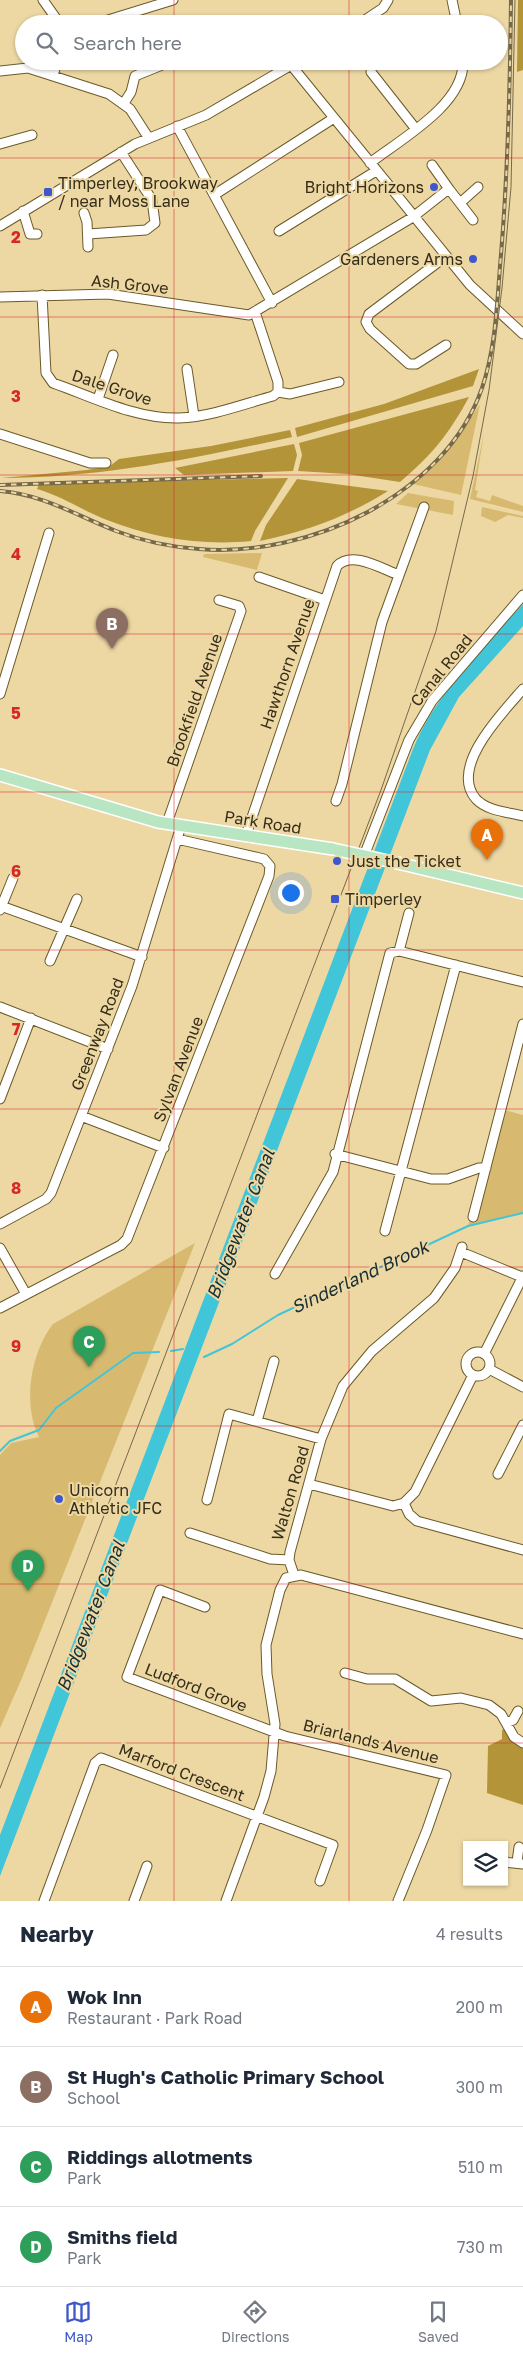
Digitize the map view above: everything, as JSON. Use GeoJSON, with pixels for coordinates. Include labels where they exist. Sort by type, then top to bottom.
{"type":"FeatureCollection","features":[{"type":"Feature","properties":{"kind":"main road","name":"Park Road"},"geometry":{"type":"LineString","coordinates":[[0,775],[167,823],[333,849],[523,893]]}},
{"type":"Feature","properties":{"kind":"street"},"geometry":{"type":"LineString","coordinates":[[43,0],[54,15]]}},
{"type":"Feature","properties":{"kind":"street"},"geometry":{"type":"LineString","coordinates":[[125,15],[174,0]]}},
{"type":"Feature","properties":{"kind":"street"},"geometry":{"type":"LineString","coordinates":[[372,15],[383,8],[388,0]]}},
{"type":"Feature","properties":{"kind":"street"},"geometry":{"type":"LineString","coordinates":[[452,0],[455,15]]}},
{"type":"Feature","properties":{"kind":"street"},"geometry":{"type":"LineString","coordinates":[[0,71],[15,69]]}},
{"type":"Feature","properties":{"kind":"street"},"geometry":{"type":"LineString","coordinates":[[30,70],[109,94],[124,103],[133,112],[148,137]]}},
{"type":"Feature","properties":{"kind":"street"},"geometry":{"type":"LineString","coordinates":[[53,76],[55,70]]}},
{"type":"Feature","properties":{"kind":"street"},"geometry":{"type":"LineString","coordinates":[[124,103],[130,95],[135,76],[150,70]]}},
{"type":"Feature","properties":{"kind":"street"},"geometry":{"type":"LineString","coordinates":[[0,226],[148,137],[210,112],[283,70]]}},
{"type":"Feature","properties":{"kind":"street"},"geometry":{"type":"LineString","coordinates":[[300,70],[334,118],[446,257],[477,293],[523,334]]}},
{"type":"Feature","properties":{"kind":"street"},"geometry":{"type":"LineString","coordinates":[[370,163],[444,106],[453,95],[461,80],[462,70]]}},
{"type":"Feature","properties":{"kind":"street"},"geometry":{"type":"LineString","coordinates":[[371,72],[415,128]]}},
{"type":"Feature","properties":{"kind":"street"},"geometry":{"type":"LineString","coordinates":[[214,195],[334,118]]}},
{"type":"Feature","properties":{"kind":"street"},"geometry":{"type":"LineString","coordinates":[[177,126],[272,303]]}},
{"type":"Feature","properties":{"kind":"street"},"geometry":{"type":"LineString","coordinates":[[0,144],[32,135]]}},
{"type":"Feature","properties":{"kind":"street"},"geometry":{"type":"LineString","coordinates":[[88,234],[146,230],[155,223],[152,200],[121,152]]}},
{"type":"Feature","properties":{"kind":"street"},"geometry":{"type":"LineString","coordinates":[[432,166],[473,220]]}},
{"type":"Feature","properties":{"kind":"street"},"geometry":{"type":"LineString","coordinates":[[280,231],[376,171]]}},
{"type":"Feature","properties":{"kind":"street"},"geometry":{"type":"LineString","coordinates":[[460,203],[478,188]]}},
{"type":"Feature","properties":{"kind":"street"},"geometry":{"type":"LineString","coordinates":[[278,392],[278,382],[255,312],[413,217],[449,189]]}},
{"type":"Feature","properties":{"kind":"street"},"geometry":{"type":"LineString","coordinates":[[23,211],[34,234]]}},
{"type":"Feature","properties":{"kind":"street"},"geometry":{"type":"LineString","coordinates":[[85,212],[88,247]]}},
{"type":"Feature","properties":{"kind":"street"},"geometry":{"type":"LineString","coordinates":[[446,257],[369,314],[366,322],[409,364],[416,364],[446,345]]}},
{"type":"Feature","properties":{"kind":"street","name":"Ash Grove"},"geometry":{"type":"LineString","coordinates":[[0,296],[108,294],[234,314],[246,315],[255,312]]}},
{"type":"Feature","properties":{"kind":"street","name":"Dale Grove"},"geometry":{"type":"LineString","coordinates":[[42,296],[47,377],[53,383],[144,414],[174,418],[194,416],[273,396],[278,392],[290,394],[340,382]]}},
{"type":"Feature","properties":{"kind":"street"},"geometry":{"type":"LineString","coordinates":[[98,399],[113,355]]}},
{"type":"Feature","properties":{"kind":"street"},"geometry":{"type":"LineString","coordinates":[[187,369],[194,416]]}},
{"type":"Feature","properties":{"kind":"street"},"geometry":{"type":"LineString","coordinates":[[0,434],[90,463],[106,463]]}},
{"type":"Feature","properties":{"kind":"street"},"geometry":{"type":"LineString","coordinates":[[336,801],[342,784],[382,622],[424,507]]}},
{"type":"Feature","properties":{"kind":"street"},"geometry":{"type":"LineString","coordinates":[[0,694],[49,534]]}},
{"type":"Feature","properties":{"kind":"street","name":"Hawthorn Avenue"},"geometry":{"type":"LineString","coordinates":[[246,836],[335,568],[344,560],[353,559],[399,575]]}},
{"type":"Feature","properties":{"kind":"street"},"geometry":{"type":"LineString","coordinates":[[259,577],[325,600]]}},
{"type":"Feature","properties":{"kind":"street","name":"Canal Road"},"geometry":{"type":"LineString","coordinates":[[364,856],[408,740],[432,701],[523,595]]}},
{"type":"Feature","properties":{"kind":"street","name":"Brookfield Avenue"},"geometry":{"type":"LineString","coordinates":[[167,823],[241,611],[239,606],[219,600]]}},
{"type":"Feature","properties":{"kind":"street"},"geometry":{"type":"LineString","coordinates":[[523,689],[478,747],[471,762],[469,778],[472,792],[484,804],[523,816]]}},
{"type":"Feature","properties":{"kind":"street","name":"Greenway Road"},"geometry":{"type":"LineString","coordinates":[[0,1224],[48,1197],[108,1049],[142,957],[181,826]]}},
{"type":"Feature","properties":{"kind":"street","name":"Sylvan Avenue"},"geometry":{"type":"LineString","coordinates":[[0,1308],[124,1243],[130,1235],[271,870],[268,862],[264,859],[177,839]]}},
{"type":"Feature","properties":{"kind":"street"},"geometry":{"type":"LineString","coordinates":[[13,877],[1,908],[142,957]]}},
{"type":"Feature","properties":{"kind":"street"},"geometry":{"type":"LineString","coordinates":[[49,960],[77,899]]}},
{"type":"Feature","properties":{"kind":"street"},"geometry":{"type":"LineString","coordinates":[[399,951],[409,913]]}},
{"type":"Feature","properties":{"kind":"street"},"geometry":{"type":"LineString","coordinates":[[275,1274],[333,1172],[336,1154],[388,956],[392,951],[399,951],[523,982]]}},
{"type":"Feature","properties":{"kind":"street"},"geometry":{"type":"LineString","coordinates":[[385,1231],[456,965]]}},
{"type":"Feature","properties":{"kind":"street"},"geometry":{"type":"LineString","coordinates":[[0,1007],[108,1049]]}},
{"type":"Feature","properties":{"kind":"street"},"geometry":{"type":"LineString","coordinates":[[0,1099],[31,1018]]}},
{"type":"Feature","properties":{"kind":"street"},"geometry":{"type":"LineString","coordinates":[[473,1217],[523,1024]]}},
{"type":"Feature","properties":{"kind":"street"},"geometry":{"type":"LineString","coordinates":[[81,1116],[164,1148]]}},
{"type":"Feature","properties":{"kind":"street"},"geometry":{"type":"LineString","coordinates":[[336,1154],[442,1180],[479,1168],[486,1168]]}},
{"type":"Feature","properties":{"kind":"street"},"geometry":{"type":"LineString","coordinates":[[0,1248],[26,1294]]}},
{"type":"Feature","properties":{"kind":"street","name":"Walton Road"},"geometry":{"type":"LineString","coordinates":[[294,1574],[289,1560],[321,1439],[334,1403],[357,1366],[388,1336],[434,1298],[455,1268],[462,1249],[522,1277]]}},
{"type":"Feature","properties":{"kind":"street"},"geometry":{"type":"LineString","coordinates":[[484,1354],[522,1277]]}},
{"type":"Feature","properties":{"kind":"street"},"geometry":{"type":"LineString","coordinates":[[476,1353],[484,1354],[489,1359],[489,1369],[484,1374],[473,1374],[468,1369],[469,1357],[476,1353]]}},
{"type":"Feature","properties":{"kind":"street"},"geometry":{"type":"LineString","coordinates":[[257,1421],[274,1361]]}},
{"type":"Feature","properties":{"kind":"street"},"geometry":{"type":"LineString","coordinates":[[489,1369],[523,1387]]}},
{"type":"Feature","properties":{"kind":"street"},"geometry":{"type":"LineString","coordinates":[[309,1484],[386,1505],[404,1503],[415,1492],[473,1374]]}},
{"type":"Feature","properties":{"kind":"street"},"geometry":{"type":"LineString","coordinates":[[206,1500],[229,1414],[321,1439]]}},
{"type":"Feature","properties":{"kind":"street"},"geometry":{"type":"LineString","coordinates":[[498,1474],[523,1425]]}},
{"type":"Feature","properties":{"kind":"street"},"geometry":{"type":"LineString","coordinates":[[404,1503],[409,1514],[417,1521],[523,1550]]}},
{"type":"Feature","properties":{"kind":"street"},"geometry":{"type":"LineString","coordinates":[[190,1533],[270,1559],[289,1560]]}},
{"type":"Feature","properties":{"kind":"street"},"geometry":{"type":"LineString","coordinates":[[226,1901],[271,1771],[275,1732],[267,1674],[266,1645],[282,1584],[286,1578],[294,1574],[301,1574],[523,1634]]}},
{"type":"Feature","properties":{"kind":"street","name":"Ludford Grove"},"geometry":{"type":"LineString","coordinates":[[205,1608],[160,1590],[127,1678],[275,1732]]}},
{"type":"Feature","properties":{"kind":"street"},"geometry":{"type":"LineString","coordinates":[[345,1673],[367,1678],[395,1679],[431,1701],[461,1698],[489,1705],[501,1714],[514,1737],[523,1743]]}},
{"type":"Feature","properties":{"kind":"street"},"geometry":{"type":"LineString","coordinates":[[506,1723],[513,1720],[518,1711]]}},
{"type":"Feature","properties":{"kind":"street","name":"Briarlands Avenue"},"geometry":{"type":"LineString","coordinates":[[275,1732],[446,1775],[424,1837],[398,1901]]}},
{"type":"Feature","properties":{"kind":"street","name":"Marford Crescent"},"geometry":{"type":"LineString","coordinates":[[44,1901],[98,1759],[104,1759],[257,1816]]}},
{"type":"Feature","properties":{"kind":"street"},"geometry":{"type":"LineString","coordinates":[[257,1816],[333,1845],[320,1881]]}},
{"type":"Feature","properties":{"kind":"street"},"geometry":{"type":"LineString","coordinates":[[519,1848],[520,1863]]}},
{"type":"Feature","properties":{"kind":"street"},"geometry":{"type":"LineString","coordinates":[[134,1901],[147,1866]]}},
{"type":"Feature","properties":{"kind":"shaded area"},"geometry":{"type":"Polygon","coordinates":[[[518,0],[523,0],[523,70],[517,72],[518,0]]]}},
{"type":"Feature","properties":{"kind":"shaded area"},"geometry":{"type":"Polygon","coordinates":[[[479,369],[473,386],[297,437],[295,428],[384,404],[479,369]]]}},
{"type":"Feature","properties":{"kind":"shaded area"},"geometry":{"type":"Polygon","coordinates":[[[469,397],[439,443],[400,482],[347,474],[298,471],[302,455],[299,443],[469,397]]]}},
{"type":"Feature","properties":{"kind":"shaded area"},"geometry":{"type":"Polygon","coordinates":[[[480,404],[461,495],[413,484],[449,446],[480,404]]]}},
{"type":"Feature","properties":{"kind":"shaded area"},"geometry":{"type":"Polygon","coordinates":[[[290,430],[292,437],[184,459],[112,471],[75,475],[1,478],[87,470],[110,466],[119,459],[211,446],[290,430]]]}},
{"type":"Feature","properties":{"kind":"shaded area"},"geometry":{"type":"Polygon","coordinates":[[[484,433],[475,490],[478,491],[476,497],[490,501],[492,495],[523,506],[523,512],[470,499],[484,433]]]}},
{"type":"Feature","properties":{"kind":"shaded area"},"geometry":{"type":"Polygon","coordinates":[[[294,444],[297,455],[293,471],[184,475],[175,468],[294,444]]]}},
{"type":"Feature","properties":{"kind":"shaded area"},"geometry":{"type":"Polygon","coordinates":[[[288,478],[255,531],[251,541],[233,542],[196,541],[142,532],[107,520],[37,489],[39,484],[288,478]]]}},
{"type":"Feature","properties":{"kind":"shaded area"},"geometry":{"type":"Polygon","coordinates":[[[297,479],[388,491],[342,516],[311,528],[260,541],[266,525],[297,479]]]}},
{"type":"Feature","properties":{"kind":"shaded area"},"geometry":{"type":"Polygon","coordinates":[[[408,493],[454,501],[453,515],[396,504],[408,493]]]}},
{"type":"Feature","properties":{"kind":"shaded area"},"geometry":{"type":"Polygon","coordinates":[[[482,507],[523,516],[523,518],[508,515],[495,522],[481,516],[482,507]]]}},
{"type":"Feature","properties":{"kind":"shaded area"},"geometry":{"type":"Polygon","coordinates":[[[262,553],[257,570],[203,557],[204,554],[262,553]]]}},
{"type":"Feature","properties":{"kind":"shaded area"},"geometry":{"type":"Polygon","coordinates":[[[501,1109],[523,1115],[523,1213],[468,1226],[501,1109]]]}},
{"type":"Feature","properties":{"kind":"shaded area"},"geometry":{"type":"Polygon","coordinates":[[[195,1243],[22,1678],[0,1728],[0,1455],[11,1443],[39,1437],[34,1424],[30,1394],[34,1363],[39,1349],[53,1324],[195,1243]]]}},
{"type":"Feature","properties":{"kind":"shaded area"},"geometry":{"type":"Polygon","coordinates":[[[507,1728],[523,1745],[523,1805],[487,1793],[488,1746],[502,1739],[502,1730],[507,1728]]]}},
{"type":"Feature","properties":{"kind":"water","name":"Bridgewater Canal"},"geometry":{"type":"Polygon","coordinates":[[[523,604],[523,626],[459,697],[430,750],[0,1876],[0,1835],[413,749],[423,728],[448,690],[523,604]]]}},
{"type":"Feature","properties":{"kind":"waterway","name":"Sinderland Brook"},"geometry":{"type":"LineString","coordinates":[[204,1357],[232,1344],[278,1315],[468,1226],[523,1213]]}},
{"type":"Feature","properties":{"kind":"waterway"},"geometry":{"type":"LineString","coordinates":[[171,1351],[183,1349]]}},
{"type":"Feature","properties":{"kind":"waterway"},"geometry":{"type":"LineString","coordinates":[[0,1451],[10,1441],[39,1430],[56,1408],[133,1353],[159,1352]]}},
{"type":"Feature","properties":{"kind":"tram line"},"geometry":{"type":"LineString","coordinates":[[0,1788],[381,790],[436,631],[473,476],[489,390],[502,288],[511,187],[515,0]]}},
{"type":"Feature","properties":{"kind":"railway"},"geometry":{"type":"LineString","coordinates":[[0,491],[46,501],[116,531],[146,541],[199,549],[241,549],[284,543],[326,530],[367,512],[405,489],[437,460],[464,426],[482,388],[493,343],[507,166],[511,0]]}},
{"type":"Feature","properties":{"kind":"railway"},"geometry":{"type":"LineString","coordinates":[[0,485],[261,476]]}},
{"type":"Feature","properties":{"kind":"place","name":"Bright Horizons"},"geometry":{"type":"Point","coordinates":[434,187]}},
{"type":"Feature","properties":{"kind":"place","name":"Timperley, Brookway / near Moss Lane"},"geometry":{"type":"Point","coordinates":[48,192]}},
{"type":"Feature","properties":{"kind":"place","name":"Gardeners Arms"},"geometry":{"type":"Point","coordinates":[473,259]}},
{"type":"Feature","properties":{"kind":"place","name":"St Hugh's Catholic Primary School"},"geometry":{"type":"Point","coordinates":[112,649]}},
{"type":"Feature","properties":{"kind":"place","name":"Wok Inn"},"geometry":{"type":"Point","coordinates":[487,860]}},
{"type":"Feature","properties":{"kind":"place","name":"Just the Ticket"},"geometry":{"type":"Point","coordinates":[337,861]}},
{"type":"Feature","properties":{"kind":"place","name":"Timperley"},"geometry":{"type":"Point","coordinates":[335,899]}},
{"type":"Feature","properties":{"kind":"place","name":"Riddings allotments"},"geometry":{"type":"Point","coordinates":[89,1367]}},
{"type":"Feature","properties":{"kind":"place","name":"Unicorn Athletic JFC"},"geometry":{"type":"Point","coordinates":[59,1499]}},
{"type":"Feature","properties":{"kind":"place","name":"Smiths field"},"geometry":{"type":"Point","coordinates":[28,1591]}}]}
